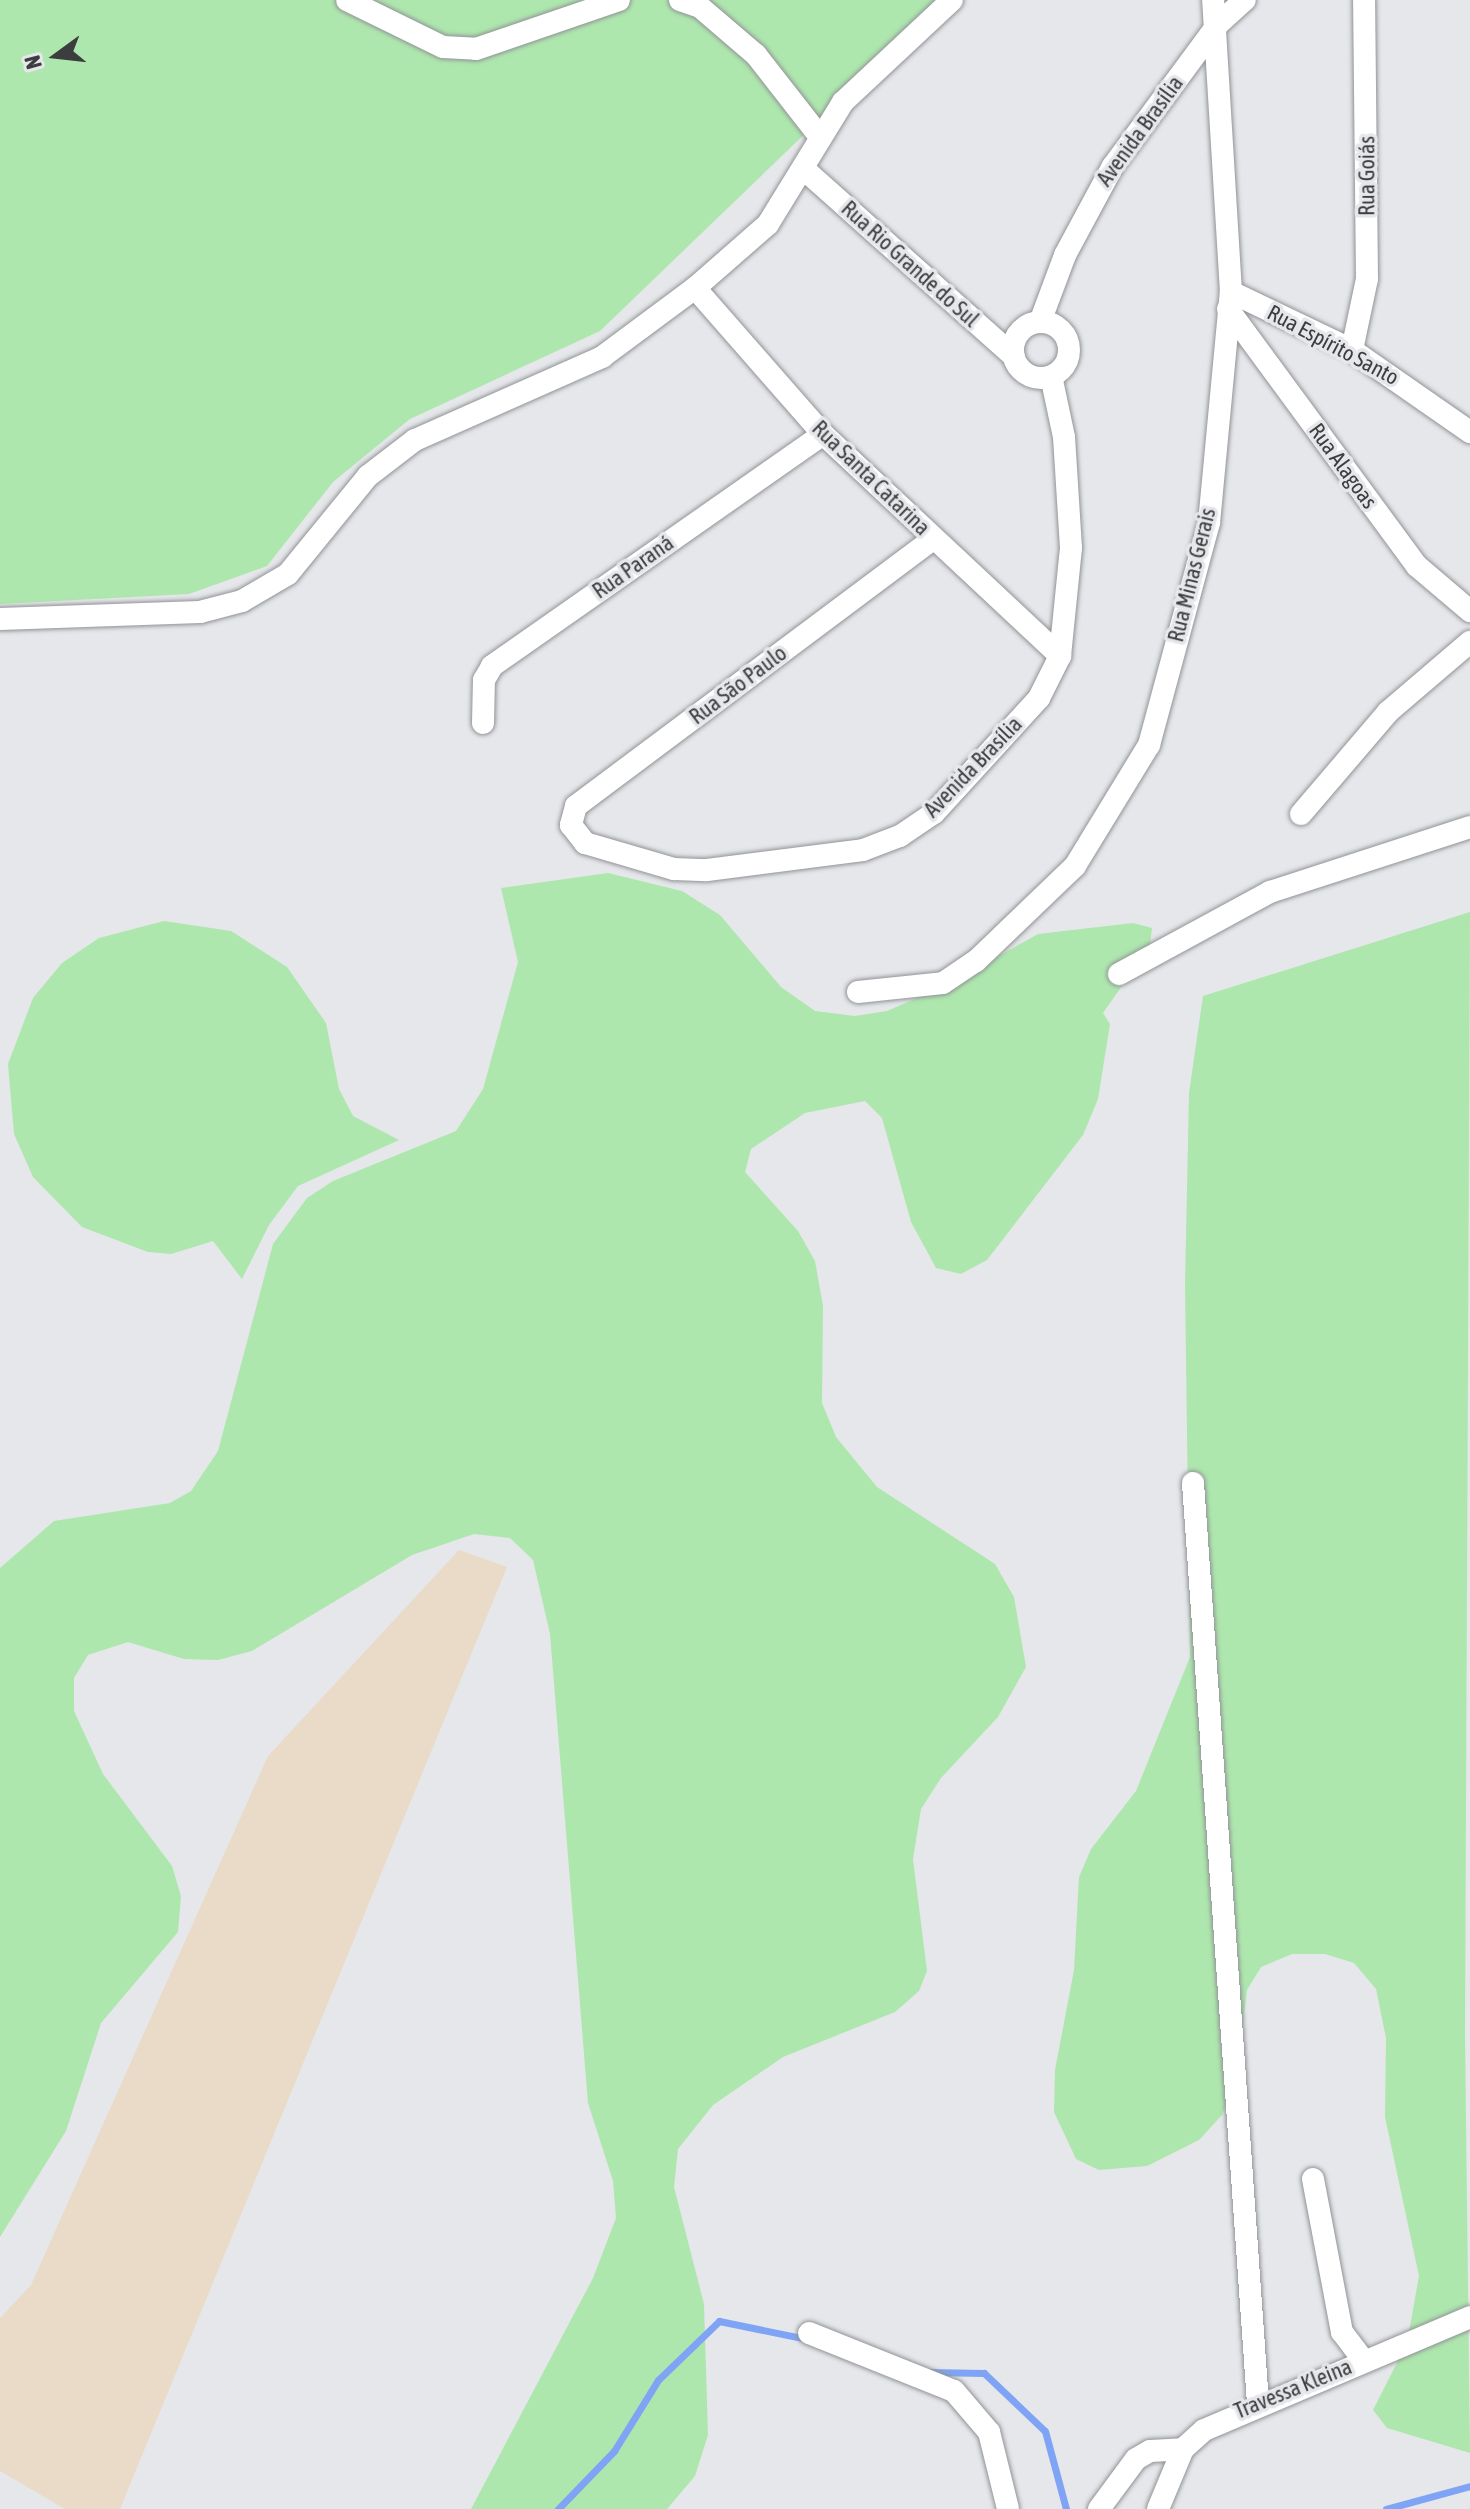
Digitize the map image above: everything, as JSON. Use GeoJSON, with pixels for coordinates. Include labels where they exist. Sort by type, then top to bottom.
{"type":"FeatureCollection","features":[{"type":"Feature","properties":{"kind":"street"},"geometry":{"type":"LineString","coordinates":[[347,0],[443,47],[476,49],[619,0]]}},
{"type":"Feature","properties":{"kind":"street"},"geometry":{"type":"LineString","coordinates":[[680,0],[700,7],[756,55],[820,137]]}},
{"type":"Feature","properties":{"kind":"street"},"geometry":{"type":"LineString","coordinates":[[0,619],[200,612],[242,601],[288,574],[368,476],[415,440],[602,357],[695,288],[768,224],[806,171],[820,137],[843,102],[952,0]]}},
{"type":"Feature","properties":{"kind":"street","name":"Rua Minas Gerais"},"geometry":{"type":"LineString","coordinates":[[858,992],[943,983],[976,961],[1075,866],[1149,745],[1209,523],[1230,301],[1218,24],[1213,0]]}},
{"type":"Feature","properties":{"kind":"street","name":"Avenida Brasília"},"geometry":{"type":"LineString","coordinates":[[1040,322],[1091,201],[1218,24],[1245,0]]}},
{"type":"Feature","properties":{"kind":"street","name":"Rua Goiás"},"geometry":{"type":"LineString","coordinates":[[1352,350],[1367,279],[1364,0]]}},
{"type":"Feature","properties":{"kind":"street","name":"Rua Rio Grande do Sul"},"geometry":{"type":"LineString","coordinates":[[806,171],[1014,356]]}},
{"type":"Feature","properties":{"kind":"street","name":"Rua Santa Catarina"},"geometry":{"type":"LineString","coordinates":[[695,288],[823,434],[1060,656]]}},
{"type":"Feature","properties":{"kind":"street","name":"Rua Espírito Santo"},"geometry":{"type":"LineString","coordinates":[[1230,301],[1352,350],[1470,432]]}},
{"type":"Feature","properties":{"kind":"street","name":"Rua Alagoas"},"geometry":{"type":"LineString","coordinates":[[1230,301],[1417,566],[1470,611]]}},
{"type":"Feature","properties":{"kind":"street"},"geometry":{"type":"LineString","coordinates":[[1040,322],[1058,328],[1068,345],[1065,363],[1051,376],[1024,372],[1014,356],[1022,330],[1040,322]]}},
{"type":"Feature","properties":{"kind":"street","name":"Avenida Brasília"},"geometry":{"type":"LineString","coordinates":[[585,843],[674,869],[707,870],[863,850],[900,836],[934,813],[1039,698],[1060,656],[1071,548],[1064,437],[1051,376]]}},
{"type":"Feature","properties":{"kind":"street","name":"Rua Paraná"},"geometry":{"type":"LineString","coordinates":[[483,723],[484,680],[492,666],[823,434]]}},
{"type":"Feature","properties":{"kind":"street","name":"Rua São Paulo"},"geometry":{"type":"LineString","coordinates":[[585,843],[571,825],[576,806],[933,539]]}},
{"type":"Feature","properties":{"kind":"street"},"geometry":{"type":"LineString","coordinates":[[1301,814],[1388,712],[1470,642]]}},
{"type":"Feature","properties":{"kind":"street"},"geometry":{"type":"LineString","coordinates":[[1119,974],[1270,892],[1470,827]]}},
{"type":"Feature","properties":{"kind":"street"},"geometry":{"type":"LineString","coordinates":[[1193,1483],[1258,2403]]}},
{"type":"Feature","properties":{"kind":"street"},"geometry":{"type":"LineString","coordinates":[[1313,2179],[1342,2332],[1363,2360]]}},
{"type":"Feature","properties":{"kind":"street","name":"Travessa Kleina"},"geometry":{"type":"LineString","coordinates":[[1158,2509],[1183,2449],[1204,2430],[1258,2403],[1470,2317]]}},
{"type":"Feature","properties":{"kind":"street"},"geometry":{"type":"LineString","coordinates":[[809,2333],[954,2391],[989,2432],[1008,2509]]}},
{"type":"Feature","properties":{"kind":"street"},"geometry":{"type":"LineString","coordinates":[[1099,2509],[1136,2459],[1150,2451],[1183,2449]]}},
{"type":"Feature","properties":{"kind":"shaded area"},"geometry":{"type":"Polygon","coordinates":[[[459,1550],[507,1567],[120,2509],[65,2509],[0,2471],[0,2318],[31,2285],[268,1756],[459,1550]]]}},
{"type":"Feature","properties":{"kind":"green space"},"geometry":{"type":"Polygon","coordinates":[[[0,0],[944,0],[600,331],[410,419],[333,482],[267,566],[189,594],[0,604],[0,0]]]}},
{"type":"Feature","properties":{"kind":"green space"},"geometry":{"type":"Polygon","coordinates":[[[608,873],[682,891],[720,915],[781,987],[815,1011],[855,1016],[887,1011],[949,984],[1038,934],[1133,923],[1152,928],[1150,946],[1103,1013],[1110,1024],[1098,1099],[1083,1135],[987,1260],[961,1274],[936,1268],[911,1222],[882,1118],[865,1101],[805,1113],[751,1149],[745,1172],[798,1231],[815,1261],[823,1306],[822,1403],[836,1437],[877,1487],[995,1564],[1014,1597],[1026,1667],[998,1717],[941,1778],[921,1809],[913,1859],[927,1971],[919,1991],[895,2012],[783,2057],[713,2105],[678,2149],[674,2187],[704,2304],[708,2435],[695,2476],[667,2509],[471,2509],[593,2278],[616,2218],[613,2181],[588,2103],[550,1634],[533,1560],[510,1538],[474,1534],[412,1555],[252,1651],[218,1660],[184,1659],[128,1642],[88,1655],[74,1678],[74,1711],[103,1774],[172,1866],[181,1896],[178,1932],[101,2023],[66,2131],[0,2237],[0,1568],[54,1521],[170,1503],[191,1491],[218,1451],[273,1244],[307,1198],[333,1181],[456,1131],[483,1089],[518,962],[501,888],[608,873]]]}},
{"type":"Feature","properties":{"kind":"green space"},"geometry":{"type":"Polygon","coordinates":[[[1470,912],[1465,2035],[1470,2453],[1387,2428],[1373,2410],[1407,2343],[1419,2276],[1385,2117],[1386,2038],[1376,1989],[1354,1963],[1325,1954],[1292,1954],[1261,1967],[1247,1990],[1237,2077],[1222,2115],[1199,2140],[1147,2166],[1099,2170],[1076,2159],[1054,2112],[1055,2070],[1074,1970],[1079,1877],[1091,1849],[1136,1791],[1190,1657],[1185,1285],[1189,1093],[1203,996],[1470,912]]]}},
{"type":"Feature","properties":{"kind":"green space"},"geometry":{"type":"Polygon","coordinates":[[[164,921],[231,931],[287,967],[326,1023],[339,1089],[353,1116],[399,1140],[298,1186],[269,1225],[242,1279],[213,1241],[171,1254],[148,1252],[82,1227],[33,1177],[14,1134],[8,1064],[33,998],[62,963],[99,938],[164,921]]]}},
{"type":"Feature","properties":{"kind":"waterway"},"geometry":{"type":"LineString","coordinates":[[558,2509],[614,2451],[658,2380],[719,2321],[807,2339]]}},
{"type":"Feature","properties":{"kind":"waterway"},"geometry":{"type":"LineString","coordinates":[[927,2372],[984,2373],[1045,2431],[1066,2509]]}},
{"type":"Feature","properties":{"kind":"waterway"},"geometry":{"type":"LineString","coordinates":[[1386,2509],[1470,2486]]}}]}
